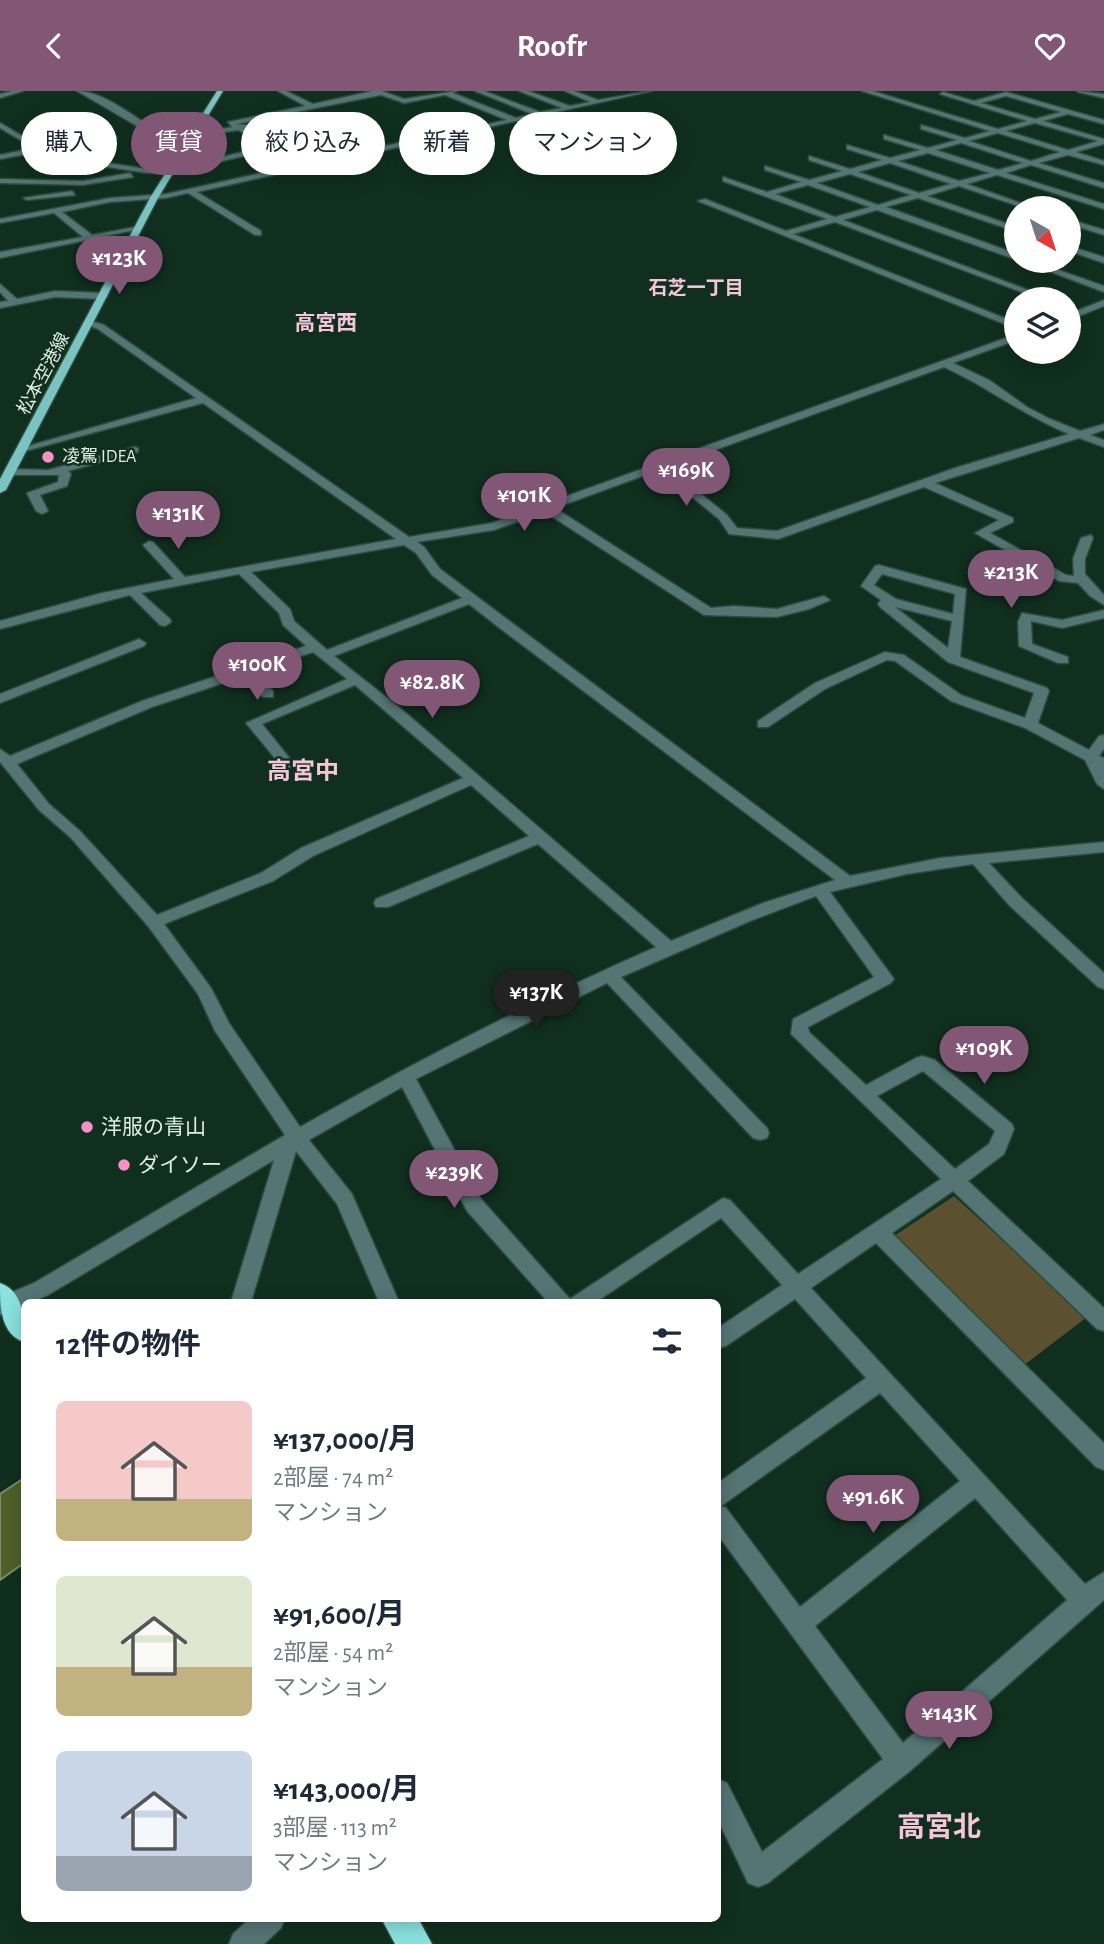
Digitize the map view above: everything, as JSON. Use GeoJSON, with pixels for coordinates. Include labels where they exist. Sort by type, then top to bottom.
{"type":"FeatureCollection","features":[{"type":"Feature","properties":{"kind":"highway"},"geometry":{"type":"LineString","coordinates":[[2,1302],[21,1327]]}},
{"type":"Feature","properties":{"kind":"highway"},"geometry":{"type":"LineString","coordinates":[[401,1922],[415,1944]]}},
{"type":"Feature","properties":{"kind":"main road","name":"松本空港線"},"geometry":{"type":"LineString","coordinates":[[207,112],[220,91]]}},
{"type":"Feature","properties":{"kind":"main road","name":"松本空港線"},"geometry":{"type":"LineString","coordinates":[[1,487],[136,229],[168,175]]}},
{"type":"Feature","properties":{"kind":"street"},"geometry":{"type":"LineString","coordinates":[[0,96],[20,91]]}},
{"type":"Feature","properties":{"kind":"street"},"geometry":{"type":"LineString","coordinates":[[80,91],[131,118]]}},
{"type":"Feature","properties":{"kind":"street"},"geometry":{"type":"LineString","coordinates":[[281,91],[321,111]]}},
{"type":"Feature","properties":{"kind":"street"},"geometry":{"type":"LineString","coordinates":[[241,131],[230,123],[404,91]]}},
{"type":"Feature","properties":{"kind":"street"},"geometry":{"type":"LineString","coordinates":[[478,91],[532,112]]}},
{"type":"Feature","properties":{"kind":"street"},"geometry":{"type":"LineString","coordinates":[[522,91],[569,108]]}},
{"type":"Feature","properties":{"kind":"street"},"geometry":{"type":"LineString","coordinates":[[568,91],[598,102]]}},
{"type":"Feature","properties":{"kind":"street"},"geometry":{"type":"LineString","coordinates":[[610,91],[624,96]]}},
{"type":"Feature","properties":{"kind":"street"},"geometry":{"type":"LineString","coordinates":[[552,112],[648,91]]}},
{"type":"Feature","properties":{"kind":"street"},"geometry":{"type":"LineString","coordinates":[[865,91],[880,92],[1104,163]]}},
{"type":"Feature","properties":{"kind":"street"},"geometry":{"type":"LineString","coordinates":[[1080,91],[1104,96]]}},
{"type":"Feature","properties":{"kind":"street"},"geometry":{"type":"LineString","coordinates":[[316,112],[383,94],[404,101],[450,92],[509,117]]}},
{"type":"Feature","properties":{"kind":"street"},"geometry":{"type":"LineString","coordinates":[[537,96],[550,94]]}},
{"type":"Feature","properties":{"kind":"street"},"geometry":{"type":"LineString","coordinates":[[943,94],[1104,141]]}},
{"type":"Feature","properties":{"kind":"street"},"geometry":{"type":"LineString","coordinates":[[974,103],[1006,94],[1104,122]]}},
{"type":"Feature","properties":{"kind":"street"},"geometry":{"type":"LineString","coordinates":[[300,99],[313,97]]}},
{"type":"Feature","properties":{"kind":"street"},"geometry":{"type":"LineString","coordinates":[[767,194],[1068,112]]}},
{"type":"Feature","properties":{"kind":"street"},"geometry":{"type":"LineString","coordinates":[[385,149],[509,121]]}},
{"type":"Feature","properties":{"kind":"street"},"geometry":{"type":"LineString","coordinates":[[0,125],[21,139]]}},
{"type":"Feature","properties":{"kind":"street"},"geometry":{"type":"LineString","coordinates":[[227,130],[241,127]]}},
{"type":"Feature","properties":{"kind":"street"},"geometry":{"type":"LineString","coordinates":[[925,127],[1104,186]]}},
{"type":"Feature","properties":{"kind":"street"},"geometry":{"type":"LineString","coordinates":[[887,137],[1104,207]]}},
{"type":"Feature","properties":{"kind":"street"},"geometry":{"type":"LineString","coordinates":[[785,234],[1104,141]]}},
{"type":"Feature","properties":{"kind":"street"},"geometry":{"type":"LineString","coordinates":[[850,147],[1004,199]]}},
{"type":"Feature","properties":{"kind":"street"},"geometry":{"type":"LineString","coordinates":[[234,149],[241,152]]}},
{"type":"Feature","properties":{"kind":"street"},"geometry":{"type":"LineString","coordinates":[[0,157],[21,154]]}},
{"type":"Feature","properties":{"kind":"street"},"geometry":{"type":"LineString","coordinates":[[812,158],[1004,225]]}},
{"type":"Feature","properties":{"kind":"street"},"geometry":{"type":"LineString","coordinates":[[117,162],[126,169]]}},
{"type":"Feature","properties":{"kind":"street"},"geometry":{"type":"LineString","coordinates":[[117,168],[131,169]]}},
{"type":"Feature","properties":{"kind":"street"},"geometry":{"type":"LineString","coordinates":[[768,168],[1004,252]]}},
{"type":"Feature","properties":{"kind":"street"},"geometry":{"type":"LineString","coordinates":[[0,181],[83,183],[131,174]]}},
{"type":"Feature","properties":{"kind":"street"},"geometry":{"type":"LineString","coordinates":[[0,221],[89,204],[154,198],[264,175]]}},
{"type":"Feature","properties":{"kind":"street"},"geometry":{"type":"LineString","coordinates":[[726,179],[1016,287]]}},
{"type":"Feature","properties":{"kind":"street"},"geometry":{"type":"LineString","coordinates":[[57,183],[89,204]]}},
{"type":"Feature","properties":{"kind":"street"},"geometry":{"type":"LineString","coordinates":[[190,191],[258,233]]}},
{"type":"Feature","properties":{"kind":"street"},"geometry":{"type":"LineString","coordinates":[[27,198],[72,193]]}},
{"type":"Feature","properties":{"kind":"street"},"geometry":{"type":"LineString","coordinates":[[702,201],[1004,321]]}},
{"type":"Feature","properties":{"kind":"street"},"geometry":{"type":"LineString","coordinates":[[55,211],[89,237]]}},
{"type":"Feature","properties":{"kind":"street"},"geometry":{"type":"LineString","coordinates":[[1082,225],[1104,233]]}},
{"type":"Feature","properties":{"kind":"street"},"geometry":{"type":"LineString","coordinates":[[0,255],[136,229]]}},
{"type":"Feature","properties":{"kind":"street"},"geometry":{"type":"LineString","coordinates":[[0,241],[13,252]]}},
{"type":"Feature","properties":{"kind":"street"},"geometry":{"type":"LineString","coordinates":[[1082,252],[1104,260]]}},
{"type":"Feature","properties":{"kind":"street"},"geometry":{"type":"LineString","coordinates":[[1059,273],[1104,289]]}},
{"type":"Feature","properties":{"kind":"street"},"geometry":{"type":"LineString","coordinates":[[0,287],[15,302]]}},
{"type":"Feature","properties":{"kind":"street"},"geometry":{"type":"LineString","coordinates":[[0,305],[55,294],[103,296]]}},
{"type":"Feature","properties":{"kind":"street"},"geometry":{"type":"LineString","coordinates":[[1082,312],[1104,303]]}},
{"type":"Feature","properties":{"kind":"street"},"geometry":{"type":"LineString","coordinates":[[88,323],[102,327],[420,550],[436,572],[848,882]]}},
{"type":"Feature","properties":{"kind":"street"},"geometry":{"type":"LineString","coordinates":[[0,625],[102,597],[241,569],[494,526],[1004,342]]}},
{"type":"Feature","properties":{"kind":"street"},"geometry":{"type":"LineString","coordinates":[[944,363],[985,382],[1023,409],[1077,435],[1104,444]]}},
{"type":"Feature","properties":{"kind":"street"},"geometry":{"type":"LineString","coordinates":[[22,451],[205,399]]}},
{"type":"Feature","properties":{"kind":"street"},"geometry":{"type":"LineString","coordinates":[[660,466],[723,517],[733,531],[778,535],[925,483],[1104,427]]}},
{"type":"Feature","properties":{"kind":"street"},"geometry":{"type":"LineString","coordinates":[[10,472],[48,473],[135,450]]}},
{"type":"Feature","properties":{"kind":"street"},"geometry":{"type":"LineString","coordinates":[[42,512],[33,493],[63,484],[65,474],[60,470]]}},
{"type":"Feature","properties":{"kind":"street"},"geometry":{"type":"LineString","coordinates":[[925,483],[1009,520],[981,533],[1063,578],[1080,580]]}},
{"type":"Feature","properties":{"kind":"street"},"geometry":{"type":"LineString","coordinates":[[547,508],[709,612],[741,608],[768,613],[789,612],[824,600]]}},
{"type":"Feature","properties":{"kind":"street"},"geometry":{"type":"LineString","coordinates":[[1087,538],[1077,569],[1082,585],[1104,601]]}},
{"type":"Feature","properties":{"kind":"street"},"geometry":{"type":"LineString","coordinates":[[149,545],[182,581]]}},
{"type":"Feature","properties":{"kind":"street"},"geometry":{"type":"LineString","coordinates":[[241,569],[285,612],[288,622],[320,651],[668,948]]}},
{"type":"Feature","properties":{"kind":"street"},"geometry":{"type":"LineString","coordinates":[[953,659],[962,592],[879,569],[867,586],[889,599],[958,619]]}},
{"type":"Feature","properties":{"kind":"street"},"geometry":{"type":"LineString","coordinates":[[136,595],[165,622]]}},
{"type":"Feature","properties":{"kind":"street"},"geometry":{"type":"LineString","coordinates":[[388,1299],[345,1200],[294,1139],[221,1026],[205,992],[154,922],[75,834],[44,807],[4,757],[69,739],[147,704],[246,670],[320,651],[471,599]]}},
{"type":"Feature","properties":{"kind":"street"},"geometry":{"type":"LineString","coordinates":[[889,599],[884,604],[953,659],[1042,691],[1030,725]]}},
{"type":"Feature","properties":{"kind":"street"},"geometry":{"type":"LineString","coordinates":[[1063,660],[1026,646],[1024,622],[1027,615],[1062,624],[1104,614]]}},
{"type":"Feature","properties":{"kind":"street"},"geometry":{"type":"LineString","coordinates":[[0,699],[139,643]]}},
{"type":"Feature","properties":{"kind":"street"},"geometry":{"type":"LineString","coordinates":[[764,724],[820,686],[885,656],[899,658],[956,698],[1030,725],[1097,760]]}},
{"type":"Feature","properties":{"kind":"street"},"geometry":{"type":"LineString","coordinates":[[246,670],[268,694]]}},
{"type":"Feature","properties":{"kind":"street"},"geometry":{"type":"LineString","coordinates":[[288,765],[253,723],[356,680]]}},
{"type":"Feature","properties":{"kind":"street"},"geometry":{"type":"LineString","coordinates":[[1104,739],[1097,760],[1104,784]]}},
{"type":"Feature","properties":{"kind":"street"},"geometry":{"type":"LineString","coordinates":[[154,922],[267,877],[307,852],[473,779]]}},
{"type":"Feature","properties":{"kind":"street"},"geometry":{"type":"LineString","coordinates":[[382,903],[540,837]]}},
{"type":"Feature","properties":{"kind":"street"},"geometry":{"type":"LineString","coordinates":[[2,1302],[41,1289],[294,1139],[406,1077],[538,1007],[668,948],[771,906],[848,882],[978,860],[1104,847]]}},
{"type":"Feature","properties":{"kind":"street"},"geometry":{"type":"LineString","coordinates":[[978,860],[1016,902],[1104,983]]}},
{"type":"Feature","properties":{"kind":"street"},"geometry":{"type":"LineString","coordinates":[[820,890],[885,979],[799,1024],[800,1034],[1104,1322]]}},
{"type":"Feature","properties":{"kind":"street"},"geometry":{"type":"LineString","coordinates":[[608,974],[760,1133]]}},
{"type":"Feature","properties":{"kind":"street"},"geometry":{"type":"LineString","coordinates":[[721,1337],[955,1180],[997,1149],[1005,1129],[929,1065],[922,1063],[863,1095]]}},
{"type":"Feature","properties":{"kind":"street"},"geometry":{"type":"LineString","coordinates":[[406,1077],[474,1205],[558,1299]]}},
{"type":"Feature","properties":{"kind":"street"},"geometry":{"type":"LineString","coordinates":[[242,1299],[294,1139]]}},
{"type":"Feature","properties":{"kind":"street"},"geometry":{"type":"LineString","coordinates":[[584,1299],[723,1206],[1084,1601]]}},
{"type":"Feature","properties":{"kind":"street"},"geometry":{"type":"LineString","coordinates":[[878,1232],[1104,1459]]}},
{"type":"Feature","properties":{"kind":"street"},"geometry":{"type":"LineString","coordinates":[[721,1494],[881,1380]]}},
{"type":"Feature","properties":{"kind":"street"},"geometry":{"type":"LineString","coordinates":[[798,1624],[976,1482]]}},
{"type":"Feature","properties":{"kind":"street"},"geometry":{"type":"LineString","coordinates":[[721,1520],[901,1762]]}},
{"type":"Feature","properties":{"kind":"street"},"geometry":{"type":"LineString","coordinates":[[721,1798],[758,1873],[901,1762],[1104,1584]]}},
{"type":"Feature","properties":{"kind":"street"},"geometry":{"type":"LineString","coordinates":[[243,1944],[267,1922]]}},
{"type":"Feature","properties":{"kind":"shaded area"},"geometry":{"type":"Polygon","coordinates":[[[954,1196],[1087,1317],[1023,1366],[891,1238],[954,1196]]]}},
{"type":"Feature","properties":{"kind":"building"},"geometry":{"type":"Polygon","coordinates":[[[21,1480],[21,1565],[0,1580],[0,1494],[21,1480]]]}},
{"type":"Feature","properties":{"kind":"place","name":"凌駕 IDEA"},"geometry":{"type":"Point","coordinates":[48,457]}},
{"type":"Feature","properties":{"kind":"place","name":"洋服の青山"},"geometry":{"type":"Point","coordinates":[87,1127]}},
{"type":"Feature","properties":{"kind":"place","name":"ダイソー"},"geometry":{"type":"Point","coordinates":[124,1165]}},
{"type":"Feature","properties":{"kind":"district","name":"石芝一丁目"},"geometry":{"type":"Point","coordinates":[696,288]}},
{"type":"Feature","properties":{"kind":"district","name":"高宮西"},"geometry":{"type":"Point","coordinates":[326,323]}},
{"type":"Feature","properties":{"kind":"district","name":"高宮中"},"geometry":{"type":"Point","coordinates":[303,772]}},
{"type":"Feature","properties":{"kind":"district","name":"高宮北"},"geometry":{"type":"Point","coordinates":[939,1828]}}]}
